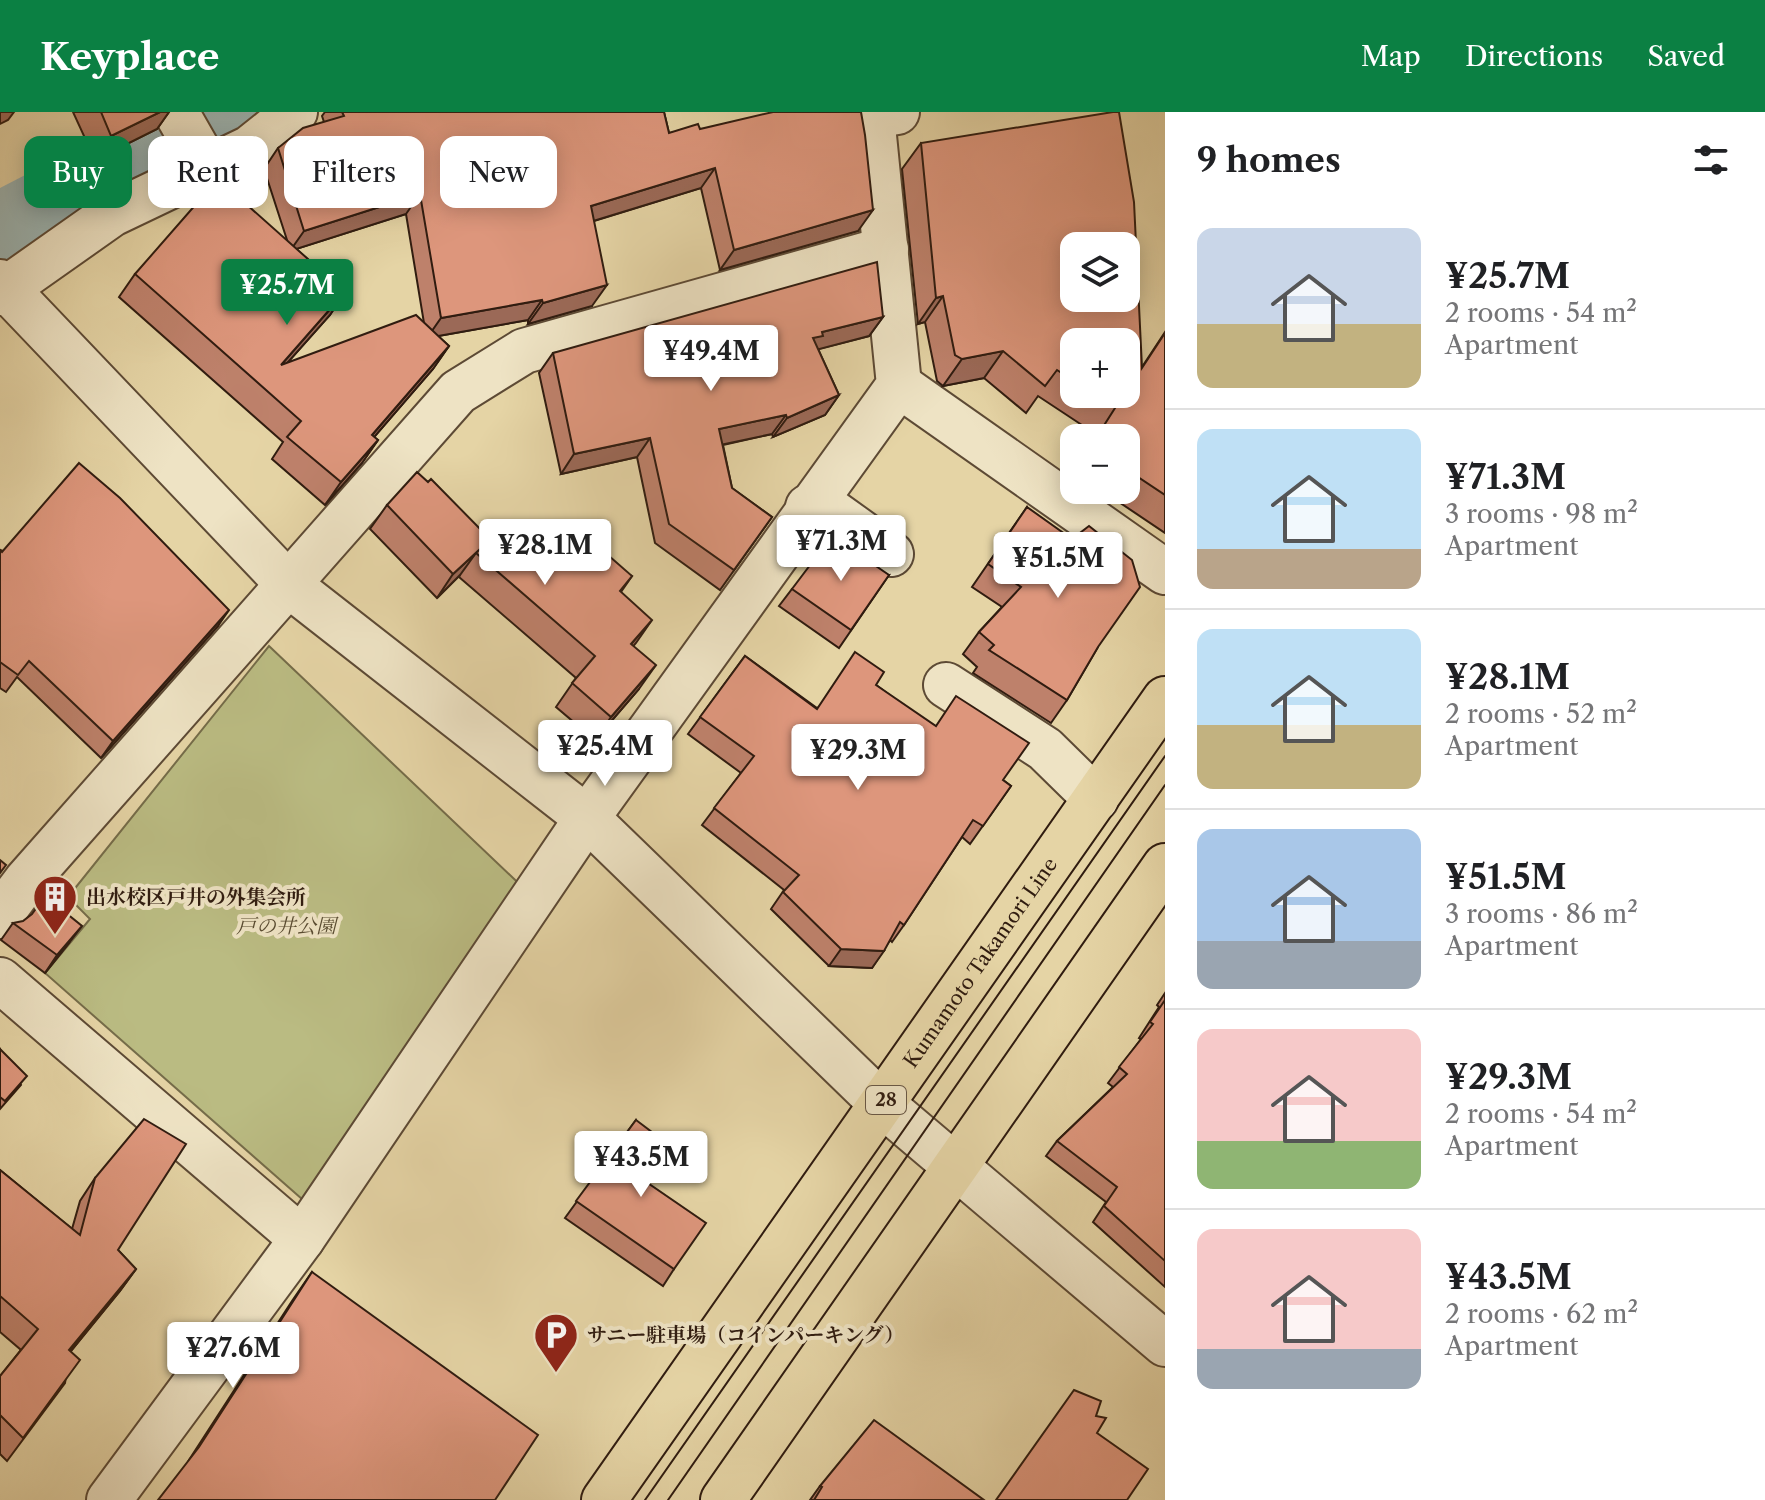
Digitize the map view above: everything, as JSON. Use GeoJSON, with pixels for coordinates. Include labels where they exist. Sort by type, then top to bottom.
{"type":"FeatureCollection","features":[{"type":"Feature","properties":{"kind":"main road","name":"Kumamoto Takamori Line"},"geometry":{"type":"LineString","coordinates":[[604,1500],[1165,699]]}},
{"type":"Feature","properties":{"kind":"main road"},"geometry":{"type":"LineString","coordinates":[[723,1500],[956,1168],[1158,892]]}},
{"type":"Feature","properties":{"kind":"street"},"geometry":{"type":"LineString","coordinates":[[176,112],[190,136]]}},
{"type":"Feature","properties":{"kind":"street"},"geometry":{"type":"LineString","coordinates":[[265,136],[295,112]]}},
{"type":"Feature","properties":{"kind":"street"},"geometry":{"type":"LineString","coordinates":[[109,1500],[302,1239],[587,818],[808,507],[899,385],[872,116],[897,112]]}},
{"type":"Feature","properties":{"kind":"street"},"geometry":{"type":"LineString","coordinates":[[148,197],[112,214],[2,288],[289,585],[587,818],[883,1105],[1165,1344]]}},
{"type":"Feature","properties":{"kind":"street"},"geometry":{"type":"LineString","coordinates":[[0,916],[26,881],[458,392],[524,351],[886,249]]}},
{"type":"Feature","properties":{"kind":"street"},"geometry":{"type":"LineString","coordinates":[[899,385],[1165,572]]}},
{"type":"Feature","properties":{"kind":"street"},"geometry":{"type":"LineString","coordinates":[[808,507],[834,513],[891,554]]}},
{"type":"Feature","properties":{"kind":"street"},"geometry":{"type":"LineString","coordinates":[[946,685],[1045,749],[1096,799]]}},
{"type":"Feature","properties":{"kind":"street"},"geometry":{"type":"LineString","coordinates":[[0,980],[302,1239]]}},
{"type":"Feature","properties":{"kind":"green space","name":"戸の井公園"},"geometry":{"type":"Polygon","coordinates":[[[269,646],[533,897],[319,1214],[45,973],[90,919],[68,897],[269,646]]]}},
{"type":"Feature","properties":{"kind":"building"},"geometry":{"type":"Polygon","coordinates":[[[101,112],[160,112],[111,136],[101,112]]]}},
{"type":"Feature","properties":{"kind":"building"},"geometry":{"type":"Polygon","coordinates":[[[342,112],[664,112],[669,133],[698,124],[700,129],[773,112],[861,112],[873,210],[734,250],[715,168],[591,206],[607,285],[543,303],[542,300],[441,318],[422,208],[424,136],[293,136],[303,128],[344,116],[342,112]]]}},
{"type":"Feature","properties":{"kind":"building"},"geometry":{"type":"Polygon","coordinates":[[[1119,112],[1134,202],[1135,232],[1060,232],[1060,312],[1139,312],[1142,368],[1165,333],[1165,495],[1140,478],[1140,424],[1105,424],[1115,408],[1140,408],[1140,328],[1060,328],[1060,372],[1057,370],[1045,386],[1003,351],[962,359],[955,355],[943,296],[936,298],[921,143],[1119,112]]]}},
{"type":"Feature","properties":{"kind":"building"},"geometry":{"type":"Polygon","coordinates":[[[284,143],[284,167],[278,148],[284,143]]]}},
{"type":"Feature","properties":{"kind":"building"},"geometry":{"type":"Polygon","coordinates":[[[193,208],[251,208],[345,292],[281,365],[416,315],[449,346],[372,435],[378,440],[341,482],[287,437],[301,421],[135,274],[193,208]]]}},
{"type":"Feature","properties":{"kind":"building"},"geometry":{"type":"Polygon","coordinates":[[[297,208],[376,208],[304,231],[297,208]]]}},
{"type":"Feature","properties":{"kind":"building"},"geometry":{"type":"Polygon","coordinates":[[[877,262],[883,317],[822,332],[823,336],[813,338],[839,395],[787,418],[786,415],[719,429],[732,488],[772,517],[734,570],[669,524],[650,438],[574,454],[553,353],[877,262]]]}},
{"type":"Feature","properties":{"kind":"building"},"geometry":{"type":"Polygon","coordinates":[[[79,463],[120,498],[229,610],[113,741],[29,661],[18,675],[0,662],[0,550],[2,552],[79,463]]]}},
{"type":"Feature","properties":{"kind":"building"},"geometry":{"type":"Polygon","coordinates":[[[417,472],[428,482],[431,479],[489,538],[500,526],[538,560],[561,533],[576,546],[585,535],[632,576],[620,591],[652,620],[631,644],[656,665],[611,717],[572,683],[595,656],[476,553],[480,549],[453,574],[387,505],[417,472]]]}},
{"type":"Feature","properties":{"kind":"building"},"geometry":{"type":"Polygon","coordinates":[[[1027,507],[1072,539],[1089,526],[1132,560],[1140,587],[1098,647],[1067,700],[989,650],[994,645],[979,632],[1021,587],[988,564],[1027,507]]]}},
{"type":"Feature","properties":{"kind":"building"},"geometry":{"type":"Polygon","coordinates":[[[832,536],[889,575],[851,630],[792,589],[832,536]]]}},
{"type":"Feature","properties":{"kind":"building"},"geometry":{"type":"Polygon","coordinates":[[[855,652],[884,672],[876,685],[936,726],[956,696],[1029,743],[1003,780],[1011,786],[983,826],[973,820],[904,925],[900,922],[884,951],[841,949],[783,892],[799,875],[714,808],[754,756],[700,717],[745,656],[817,709],[855,652]]]}},
{"type":"Feature","properties":{"kind":"building"},"geometry":{"type":"Polygon","coordinates":[[[45,896],[82,926],[57,955],[13,923],[23,921],[32,914],[45,896]]]}},
{"type":"Feature","properties":{"kind":"building"},"geometry":{"type":"Polygon","coordinates":[[[1165,1000],[1165,1261],[1104,1206],[1117,1187],[1057,1141],[1127,1074],[1119,1067],[1153,1024],[1150,1022],[1165,1000]]]}},
{"type":"Feature","properties":{"kind":"building"},"geometry":{"type":"Polygon","coordinates":[[[0,1049],[27,1076],[5,1101],[0,1097],[0,1049]]]}},
{"type":"Feature","properties":{"kind":"building"},"geometry":{"type":"Polygon","coordinates":[[[144,1119],[186,1144],[118,1250],[136,1269],[69,1350],[80,1360],[23,1438],[0,1415],[0,1376],[38,1329],[0,1296],[0,1170],[80,1235],[95,1178],[144,1119]]]}},
{"type":"Feature","properties":{"kind":"building"},"geometry":{"type":"Polygon","coordinates":[[[636,1120],[669,1145],[642,1179],[706,1223],[674,1269],[576,1201],[636,1120]]]}},
{"type":"Feature","properties":{"kind":"building"},"geometry":{"type":"Polygon","coordinates":[[[312,1272],[538,1435],[495,1500],[158,1500],[199,1447],[312,1272]]]}},
{"type":"Feature","properties":{"kind":"building"},"geometry":{"type":"Polygon","coordinates":[[[1074,1390],[1101,1401],[1096,1416],[1106,1418],[1097,1433],[1148,1469],[1127,1500],[996,1500],[1074,1390]]]}},
{"type":"Feature","properties":{"kind":"building"},"geometry":{"type":"Polygon","coordinates":[[[874,1420],[984,1500],[814,1500],[820,1486],[874,1420]]]}},
{"type":"Feature","properties":{"kind":"waterway"},"geometry":{"type":"LineString","coordinates":[[0,232],[232,112]]}},
{"type":"Feature","properties":{"kind":"tram line"},"geometry":{"type":"LineString","coordinates":[[645,1500],[1165,756]]}},
{"type":"Feature","properties":{"kind":"tram line"},"geometry":{"type":"LineString","coordinates":[[668,1500],[1165,785]]}},
{"type":"Feature","properties":{"kind":"place","name":"出水校区戸井の外集会所"},"geometry":{"type":"Point","coordinates":[55,936]}},
{"type":"Feature","properties":{"kind":"place","name":"サニー駐車場（コインパーキング）"},"geometry":{"type":"Point","coordinates":[556,1374]}}]}
